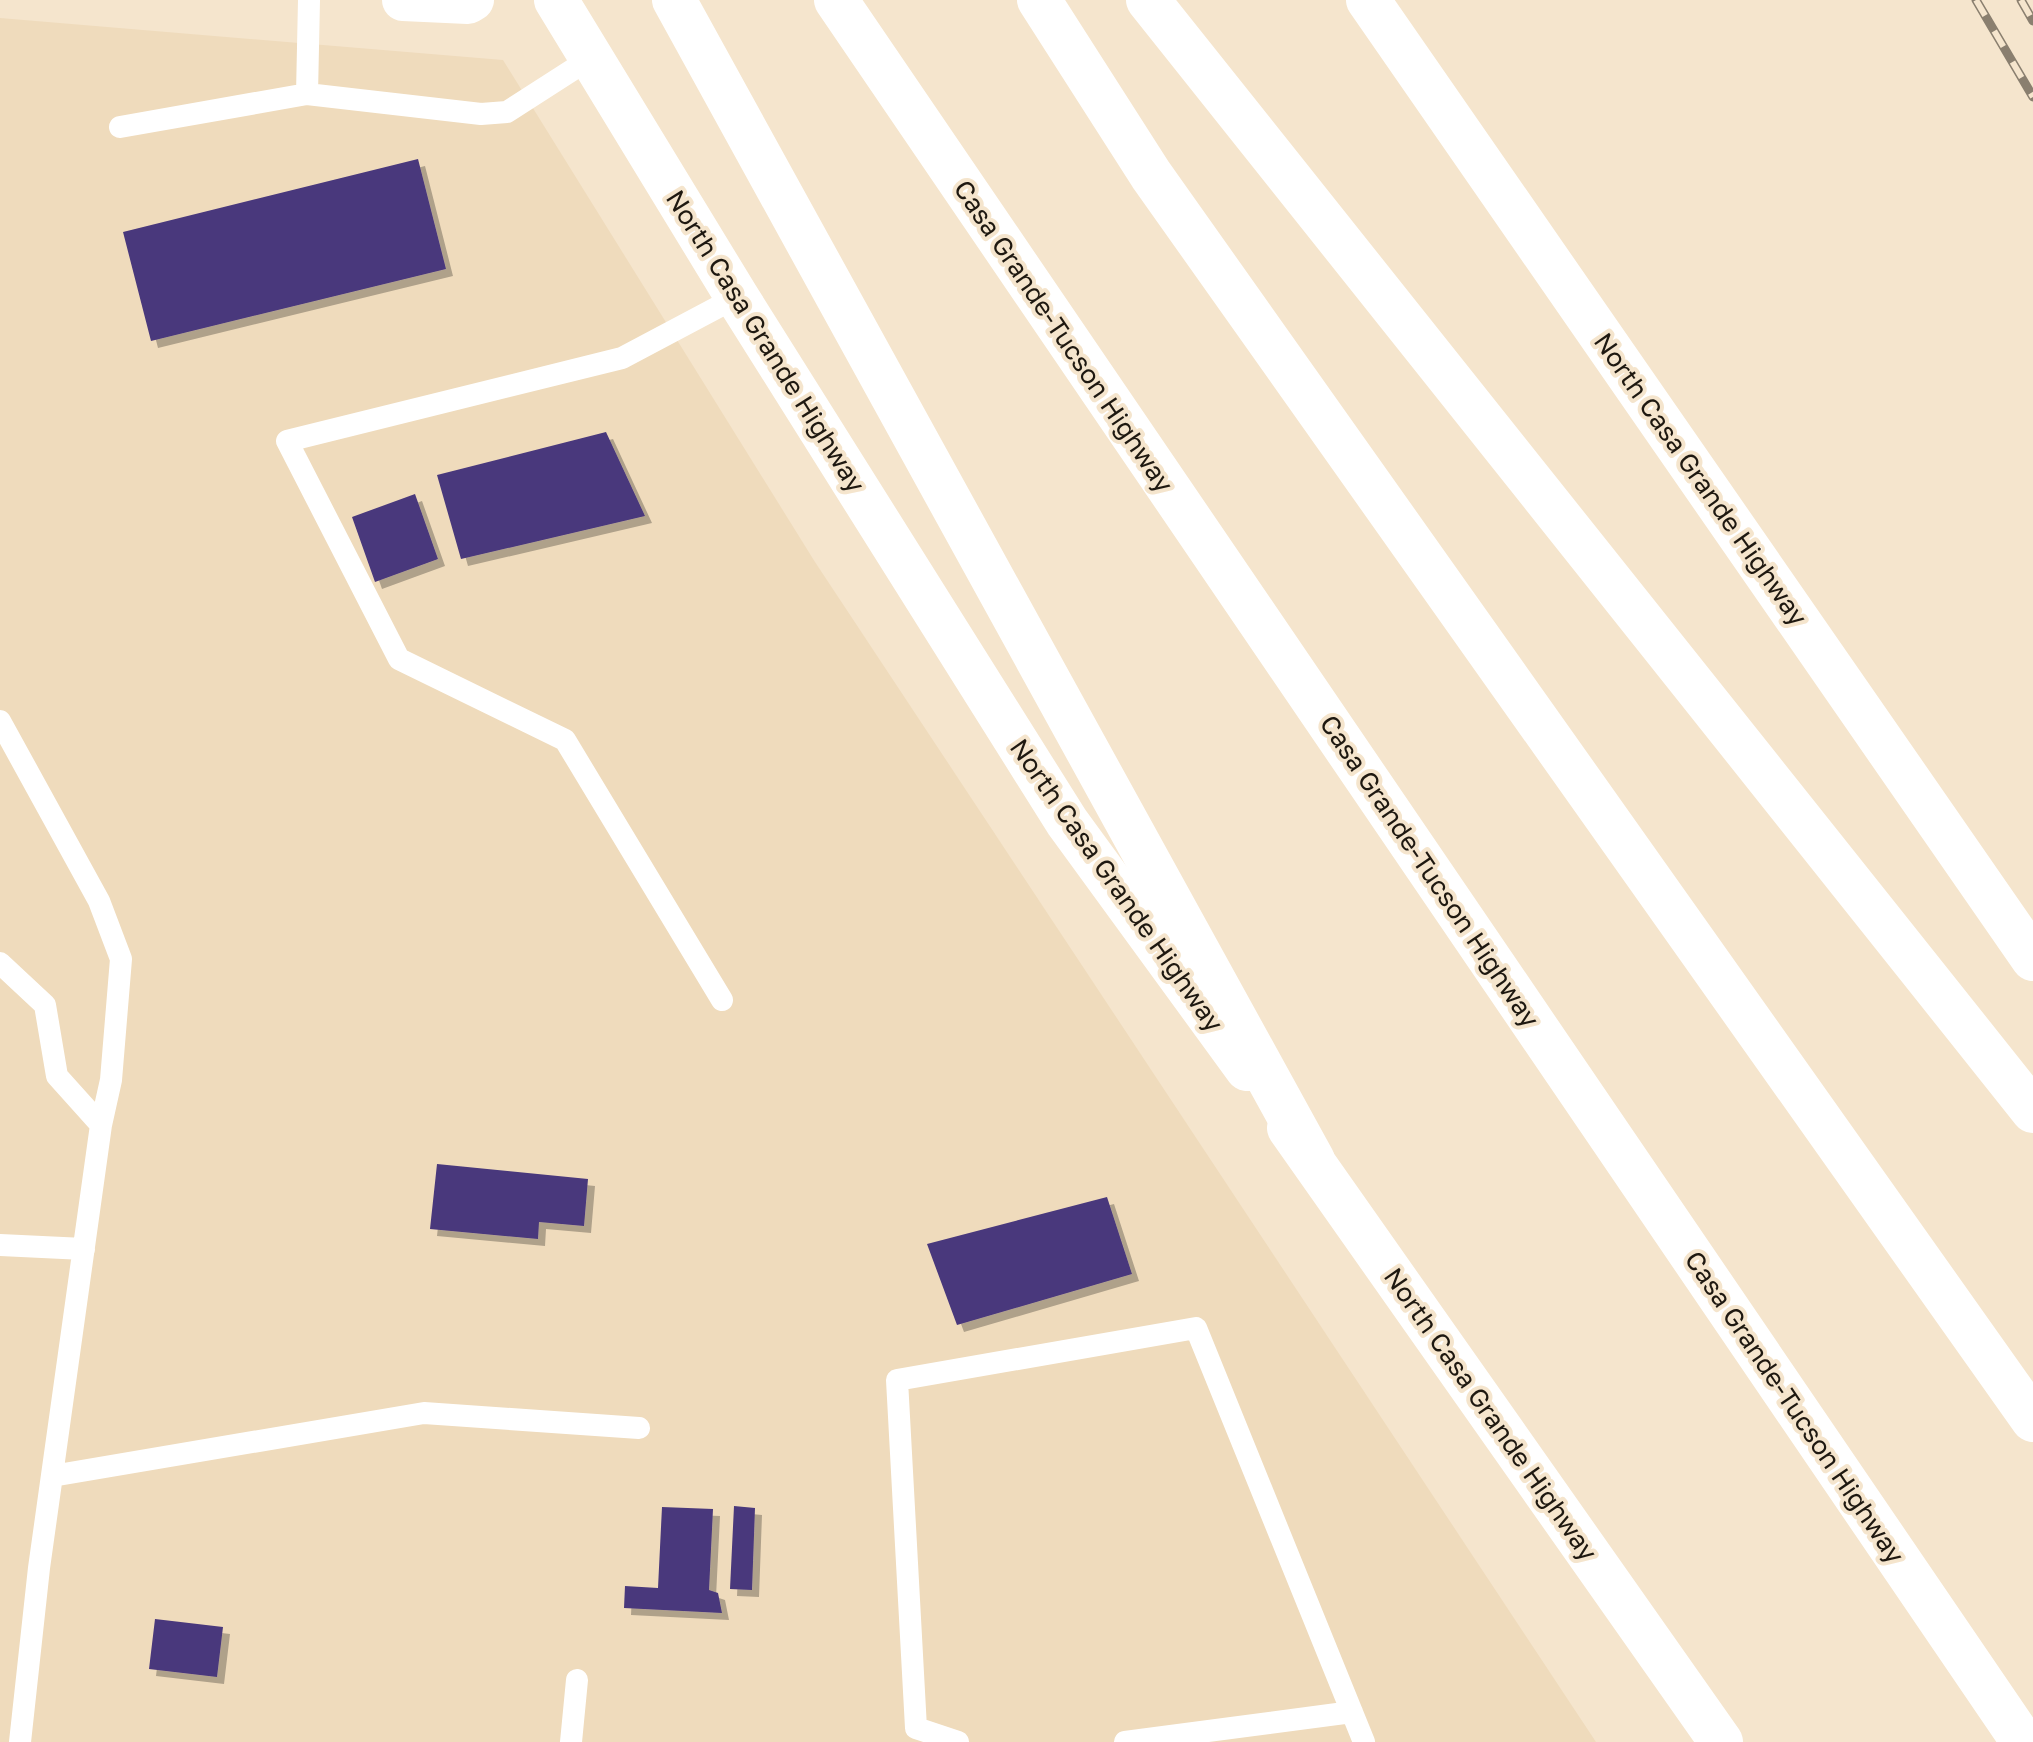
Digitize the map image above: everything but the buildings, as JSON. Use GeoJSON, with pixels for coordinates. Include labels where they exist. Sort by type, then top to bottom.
{"type":"FeatureCollection","features":[{"type":"Feature","properties":{"kind":"main road","name":"North Casa Grande Highway"},"geometry":{"type":"LineString","coordinates":[[556,0],[737,297],[1067,822],[1313,1160],[1721,1742]]}},
{"type":"Feature","properties":{"kind":"main road"},"geometry":{"type":"LineString","coordinates":[[674,0],[1313,1160]]}},
{"type":"Feature","properties":{"kind":"main road","name":"Casa Grande-Tucson Highway"},"geometry":{"type":"LineString","coordinates":[[836,0],[2023,1742]]}},
{"type":"Feature","properties":{"kind":"main road"},"geometry":{"type":"LineString","coordinates":[[1039,0],[1151,175],[2033,1420]]}},
{"type":"Feature","properties":{"kind":"main road"},"geometry":{"type":"LineString","coordinates":[[1148,0],[2033,1111]]}},
{"type":"Feature","properties":{"kind":"main road","name":"North Casa Grande Highway"},"geometry":{"type":"LineString","coordinates":[[1368,0],[2033,959]]}},
{"type":"Feature","properties":{"kind":"street"},"geometry":{"type":"LineString","coordinates":[[403,0],[468,3],[473,0]]}},
{"type":"Feature","properties":{"kind":"lane"},"geometry":{"type":"LineString","coordinates":[[307,94],[309,0]]}},
{"type":"Feature","properties":{"kind":"lane"},"geometry":{"type":"LineString","coordinates":[[120,127],[307,94],[481,114],[507,112],[591,58]]}},
{"type":"Feature","properties":{"kind":"lane"},"geometry":{"type":"LineString","coordinates":[[722,1000],[565,740],[399,659],[287,441],[622,358],[737,297]]}},
{"type":"Feature","properties":{"kind":"lane"},"geometry":{"type":"LineString","coordinates":[[0,721],[99,901],[121,959],[111,1080],[101,1125],[39,1568],[20,1742]]}},
{"type":"Feature","properties":{"kind":"lane"},"geometry":{"type":"LineString","coordinates":[[0,963],[45,1005],[57,1076],[101,1125]]}},
{"type":"Feature","properties":{"kind":"lane"},"geometry":{"type":"LineString","coordinates":[[0,1245],[84,1249]]}},
{"type":"Feature","properties":{"kind":"lane"},"geometry":{"type":"LineString","coordinates":[[958,1742],[916,1728],[897,1380],[1196,1328],[1364,1742]]}},
{"type":"Feature","properties":{"kind":"lane"},"geometry":{"type":"LineString","coordinates":[[52,1476],[424,1413],[639,1428]]}},
{"type":"Feature","properties":{"kind":"lane"},"geometry":{"type":"LineString","coordinates":[[571,1742],[577,1680]]}},
{"type":"Feature","properties":{"kind":"lane"},"geometry":{"type":"LineString","coordinates":[[1125,1742],[1352,1712]]}},
{"type":"Feature","properties":{"kind":"shaded area"},"geometry":{"type":"Polygon","coordinates":[[[0,18],[503,60],[815,562],[1596,1742],[0,1742],[0,18]]]}},
{"type":"Feature","properties":{"kind":"railway"},"geometry":{"type":"LineString","coordinates":[[1976,0],[2033,97]]}},
{"type":"Feature","properties":{"kind":"railway"},"geometry":{"type":"LineString","coordinates":[[2021,0],[2033,21]]}}]}
